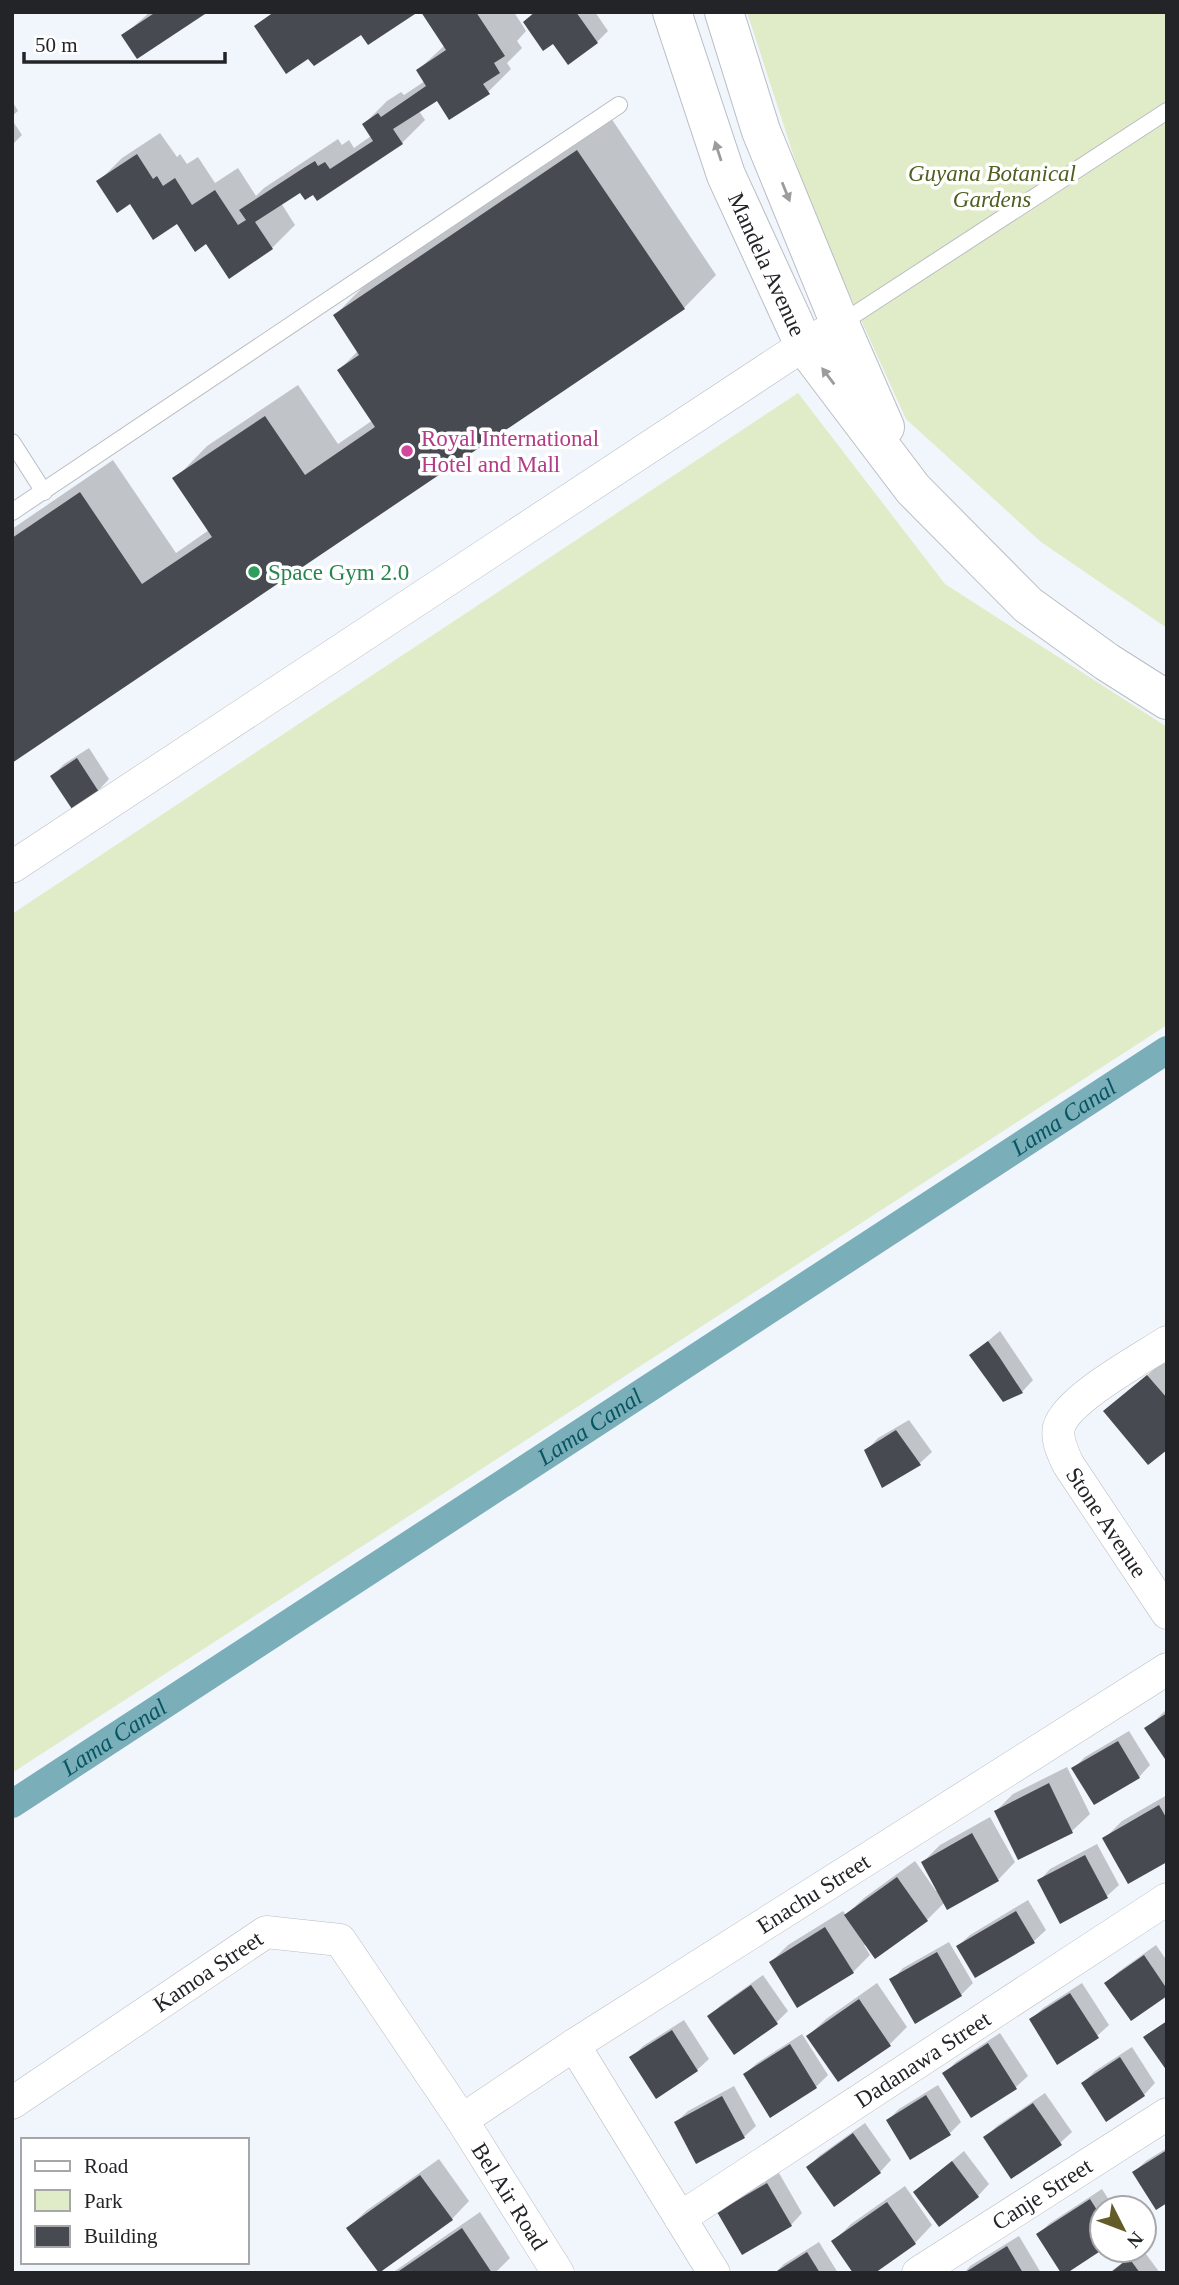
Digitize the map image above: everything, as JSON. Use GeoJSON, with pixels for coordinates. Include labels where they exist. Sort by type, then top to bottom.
{"type":"FeatureCollection","features":[{"type":"Feature","properties":{"kind":"main road","name":"Mandela Avenue"},"geometry":{"type":"LineString","coordinates":[[672,12],[726,174],[804,345],[913,489],[1028,605],[1107,662],[1167,700]]}},
{"type":"Feature","properties":{"kind":"main road","name":"Mandela Avenue"},"geometry":{"type":"LineString","coordinates":[[724,12],[761,131],[840,324],[913,489]]}},
{"type":"Feature","properties":{"kind":"street"},"geometry":{"type":"LineString","coordinates":[[12,867],[804,345],[840,324]]}},
{"type":"Feature","properties":{"kind":"street","name":"Stone Avenue"},"geometry":{"type":"LineString","coordinates":[[1167,1342],[1088,1393],[1071,1409],[1059,1426],[1059,1446],[1068,1464],[1167,1613]]}},
{"type":"Feature","properties":{"kind":"street","name":"Enachu Street"},"geometry":{"type":"LineString","coordinates":[[462,2120],[574,2045],[1167,1669]]}},
{"type":"Feature","properties":{"kind":"street","name":"Dadanawa Street"},"geometry":{"type":"LineString","coordinates":[[680,2218],[1167,1899]]}},
{"type":"Feature","properties":{"kind":"street","name":"Kamoa Street"},"geometry":{"type":"LineString","coordinates":[[12,2103],[266,1932],[340,1940],[462,2120]]}},
{"type":"Feature","properties":{"kind":"street"},"geometry":{"type":"LineString","coordinates":[[574,2045],[714,2273]]}},
{"type":"Feature","properties":{"kind":"street","name":"Canje Street"},"geometry":{"type":"LineString","coordinates":[[918,2273],[1167,2114]]}},
{"type":"Feature","properties":{"kind":"street","name":"Bel Air Road"},"geometry":{"type":"LineString","coordinates":[[462,2120],[558,2273]]}},
{"type":"Feature","properties":{"kind":"lane"},"geometry":{"type":"LineString","coordinates":[[12,512],[619,105]]}},
{"type":"Feature","properties":{"kind":"lane"},"geometry":{"type":"LineString","coordinates":[[840,324],[1167,111]]}},
{"type":"Feature","properties":{"kind":"lane"},"geometry":{"type":"LineString","coordinates":[[12,442],[44,492]]}},
{"type":"Feature","properties":{"kind":"green space","name":"Guyana Botanical Gardens"},"geometry":{"type":"Polygon","coordinates":[[[747,12],[1167,12],[1167,628],[1041,542],[906,419],[812,212],[747,12]]]}},
{"type":"Feature","properties":{"kind":"green space"},"geometry":{"type":"Polygon","coordinates":[[[798,393],[945,584],[1167,727],[1167,1025],[12,1773],[12,914],[798,393]]]}},
{"type":"Feature","properties":{"kind":"building"},"geometry":{"type":"Polygon","coordinates":[[[156,12],[208,12],[137,59],[121,35],[156,12]]]}},
{"type":"Feature","properties":{"kind":"building"},"geometry":{"type":"Polygon","coordinates":[[[274,12],[418,12],[368,45],[361,35],[314,66],[308,59],[286,74],[254,26],[274,12]]]}},
{"type":"Feature","properties":{"kind":"building"},"geometry":{"type":"Polygon","coordinates":[[[421,12],[476,12],[505,56],[494,63],[500,73],[483,84],[490,94],[449,120],[437,101],[393,129],[403,144],[317,201],[313,195],[305,200],[300,193],[255,222],[273,249],[229,279],[206,244],[195,252],[177,224],[153,240],[130,204],[117,213],[96,181],[137,154],[153,179],[157,176],[163,186],[175,178],[192,205],[215,190],[238,225],[246,220],[239,210],[305,167],[315,161],[318,166],[325,162],[330,169],[373,141],[362,124],[378,113],[381,117],[426,86],[416,70],[446,50],[421,12]]]}},
{"type":"Feature","properties":{"kind":"building"},"geometry":{"type":"Polygon","coordinates":[[[535,12],[576,12],[598,43],[568,65],[553,44],[543,51],[523,22],[535,12]]]}},
{"type":"Feature","properties":{"kind":"building","name":"Royal International Hotel and Mall"},"geometry":{"type":"Polygon","coordinates":[[[577,150],[685,309],[12,763],[12,538],[80,492],[142,584],[212,537],[172,478],[265,416],[305,475],[375,427],[337,370],[359,355],[333,315],[577,150]]]}},
{"type":"Feature","properties":{"kind":"building"},"geometry":{"type":"Polygon","coordinates":[[[77,758],[99,792],[72,809],[50,776],[77,758]]]}},
{"type":"Feature","properties":{"kind":"building"},"geometry":{"type":"Polygon","coordinates":[[[988,1341],[1023,1393],[1003,1402],[969,1355],[988,1341]]]}},
{"type":"Feature","properties":{"kind":"building"},"geometry":{"type":"Polygon","coordinates":[[[1147,1375],[1167,1398],[1167,1450],[1148,1465],[1103,1411],[1147,1375]]]}},
{"type":"Feature","properties":{"kind":"building"},"geometry":{"type":"Polygon","coordinates":[[[896,1430],[921,1465],[882,1488],[864,1450],[896,1430]]]}},
{"type":"Feature","properties":{"kind":"building"},"geometry":{"type":"Polygon","coordinates":[[[1167,1713],[1167,1762],[1144,1728],[1167,1713]]]}},
{"type":"Feature","properties":{"kind":"building"},"geometry":{"type":"Polygon","coordinates":[[[1118,1741],[1140,1778],[1094,1805],[1071,1768],[1118,1741]]]}},
{"type":"Feature","properties":{"kind":"building"},"geometry":{"type":"Polygon","coordinates":[[[1049,1783],[1073,1833],[1018,1860],[994,1811],[1049,1783]]]}},
{"type":"Feature","properties":{"kind":"building"},"geometry":{"type":"Polygon","coordinates":[[[1159,1805],[1167,1819],[1167,1862],[1128,1884],[1102,1838],[1159,1805]]]}},
{"type":"Feature","properties":{"kind":"building"},"geometry":{"type":"Polygon","coordinates":[[[972,1833],[999,1881],[947,1910],[921,1862],[972,1833]]]}},
{"type":"Feature","properties":{"kind":"building"},"geometry":{"type":"Polygon","coordinates":[[[1085,1855],[1108,1898],[1060,1924],[1037,1880],[1085,1855]]]}},
{"type":"Feature","properties":{"kind":"building"},"geometry":{"type":"Polygon","coordinates":[[[897,1877],[928,1921],[875,1959],[844,1915],[897,1877]]]}},
{"type":"Feature","properties":{"kind":"building"},"geometry":{"type":"Polygon","coordinates":[[[1016,1911],[1035,1943],[975,1978],[956,1946],[1016,1911]]]}},
{"type":"Feature","properties":{"kind":"building"},"geometry":{"type":"Polygon","coordinates":[[[825,1927],[854,1973],[797,2008],[769,1962],[825,1927]]]}},
{"type":"Feature","properties":{"kind":"building"},"geometry":{"type":"Polygon","coordinates":[[[937,1952],[962,1996],[915,2024],[889,1979],[937,1952]]]}},
{"type":"Feature","properties":{"kind":"building"},"geometry":{"type":"Polygon","coordinates":[[[1144,1955],[1167,1989],[1167,1996],[1131,2021],[1104,1983],[1144,1955]]]}},
{"type":"Feature","properties":{"kind":"building"},"geometry":{"type":"Polygon","coordinates":[[[751,1985],[778,2024],[734,2055],[707,2016],[751,1985]]]}},
{"type":"Feature","properties":{"kind":"building"},"geometry":{"type":"Polygon","coordinates":[[[1070,1993],[1099,2038],[1057,2065],[1029,2019],[1070,1993]]]}},
{"type":"Feature","properties":{"kind":"building"},"geometry":{"type":"Polygon","coordinates":[[[859,1999],[891,2046],[838,2082],[806,2036],[859,1999]]]}},
{"type":"Feature","properties":{"kind":"building"},"geometry":{"type":"Polygon","coordinates":[[[1167,2021],[1167,2071],[1143,2037],[1167,2021]]]}},
{"type":"Feature","properties":{"kind":"building"},"geometry":{"type":"Polygon","coordinates":[[[672,2030],[698,2071],[656,2099],[629,2057],[672,2030]]]}},
{"type":"Feature","properties":{"kind":"building"},"geometry":{"type":"Polygon","coordinates":[[[988,2043],[1017,2089],[971,2118],[942,2073],[988,2043]]]}},
{"type":"Feature","properties":{"kind":"building"},"geometry":{"type":"Polygon","coordinates":[[[790,2044],[817,2088],[770,2118],[743,2074],[790,2044]]]}},
{"type":"Feature","properties":{"kind":"building"},"geometry":{"type":"Polygon","coordinates":[[[1120,2057],[1145,2096],[1106,2122],[1081,2083],[1120,2057]]]}},
{"type":"Feature","properties":{"kind":"building"},"geometry":{"type":"Polygon","coordinates":[[[926,2095],[951,2135],[910,2160],[886,2120],[926,2095]]]}},
{"type":"Feature","properties":{"kind":"building"},"geometry":{"type":"Polygon","coordinates":[[[722,2096],[745,2138],[696,2164],[674,2122],[722,2096]]]}},
{"type":"Feature","properties":{"kind":"building"},"geometry":{"type":"Polygon","coordinates":[[[1033,2103],[1062,2145],[1011,2179],[983,2137],[1033,2103]]]}},
{"type":"Feature","properties":{"kind":"building"},"geometry":{"type":"Polygon","coordinates":[[[853,2133],[881,2173],[834,2207],[806,2167],[853,2133]]]}},
{"type":"Feature","properties":{"kind":"building"},"geometry":{"type":"Polygon","coordinates":[[[1167,2150],[1167,2203],[1158,2209],[1158,2194],[1146,2194],[1132,2172],[1167,2150]]]}},
{"type":"Feature","properties":{"kind":"building"},"geometry":{"type":"Polygon","coordinates":[[[952,2161],[979,2197],[939,2227],[913,2192],[952,2161]]]}},
{"type":"Feature","properties":{"kind":"building"},"geometry":{"type":"Polygon","coordinates":[[[420,2175],[453,2220],[379,2273],[346,2228],[420,2175]]]}},
{"type":"Feature","properties":{"kind":"building"},"geometry":{"type":"Polygon","coordinates":[[[767,2183],[792,2226],[742,2255],[717,2212],[767,2183]]]}},
{"type":"Feature","properties":{"kind":"building"},"geometry":{"type":"Polygon","coordinates":[[[1088,2200],[1088,2259],[1067,2273],[1061,2273],[1036,2234],[1088,2200]]]}},
{"type":"Feature","properties":{"kind":"building"},"geometry":{"type":"Polygon","coordinates":[[[887,2202],[916,2244],[875,2273],[853,2273],[831,2241],[887,2202]]]}},
{"type":"Feature","properties":{"kind":"building"},"geometry":{"type":"Polygon","coordinates":[[[462,2228],[492,2273],[396,2273],[462,2228]]]}},
{"type":"Feature","properties":{"kind":"building"},"geometry":{"type":"Polygon","coordinates":[[[1007,2246],[1023,2273],[964,2273],[1007,2246]]]}},
{"type":"Feature","properties":{"kind":"building"},"geometry":{"type":"Polygon","coordinates":[[[807,2252],[820,2273],[774,2273],[807,2252]]]}},
{"type":"Feature","properties":{"kind":"building"},"geometry":{"type":"Polygon","coordinates":[[[1121,2264],[1133,2264],[1140,2273],[1110,2273],[1121,2264]]]}},
{"type":"Feature","properties":{"kind":"waterway","name":"Lama Canal"},"geometry":{"type":"LineString","coordinates":[[12,1804],[1167,1050]]}},
{"type":"Feature","properties":{"kind":"place","name":"Royal International Hotel and Mall"},"geometry":{"type":"Point","coordinates":[407,451]}},
{"type":"Feature","properties":{"kind":"place","name":"Space Gym 2.0"},"geometry":{"type":"Point","coordinates":[254,572]}}]}
